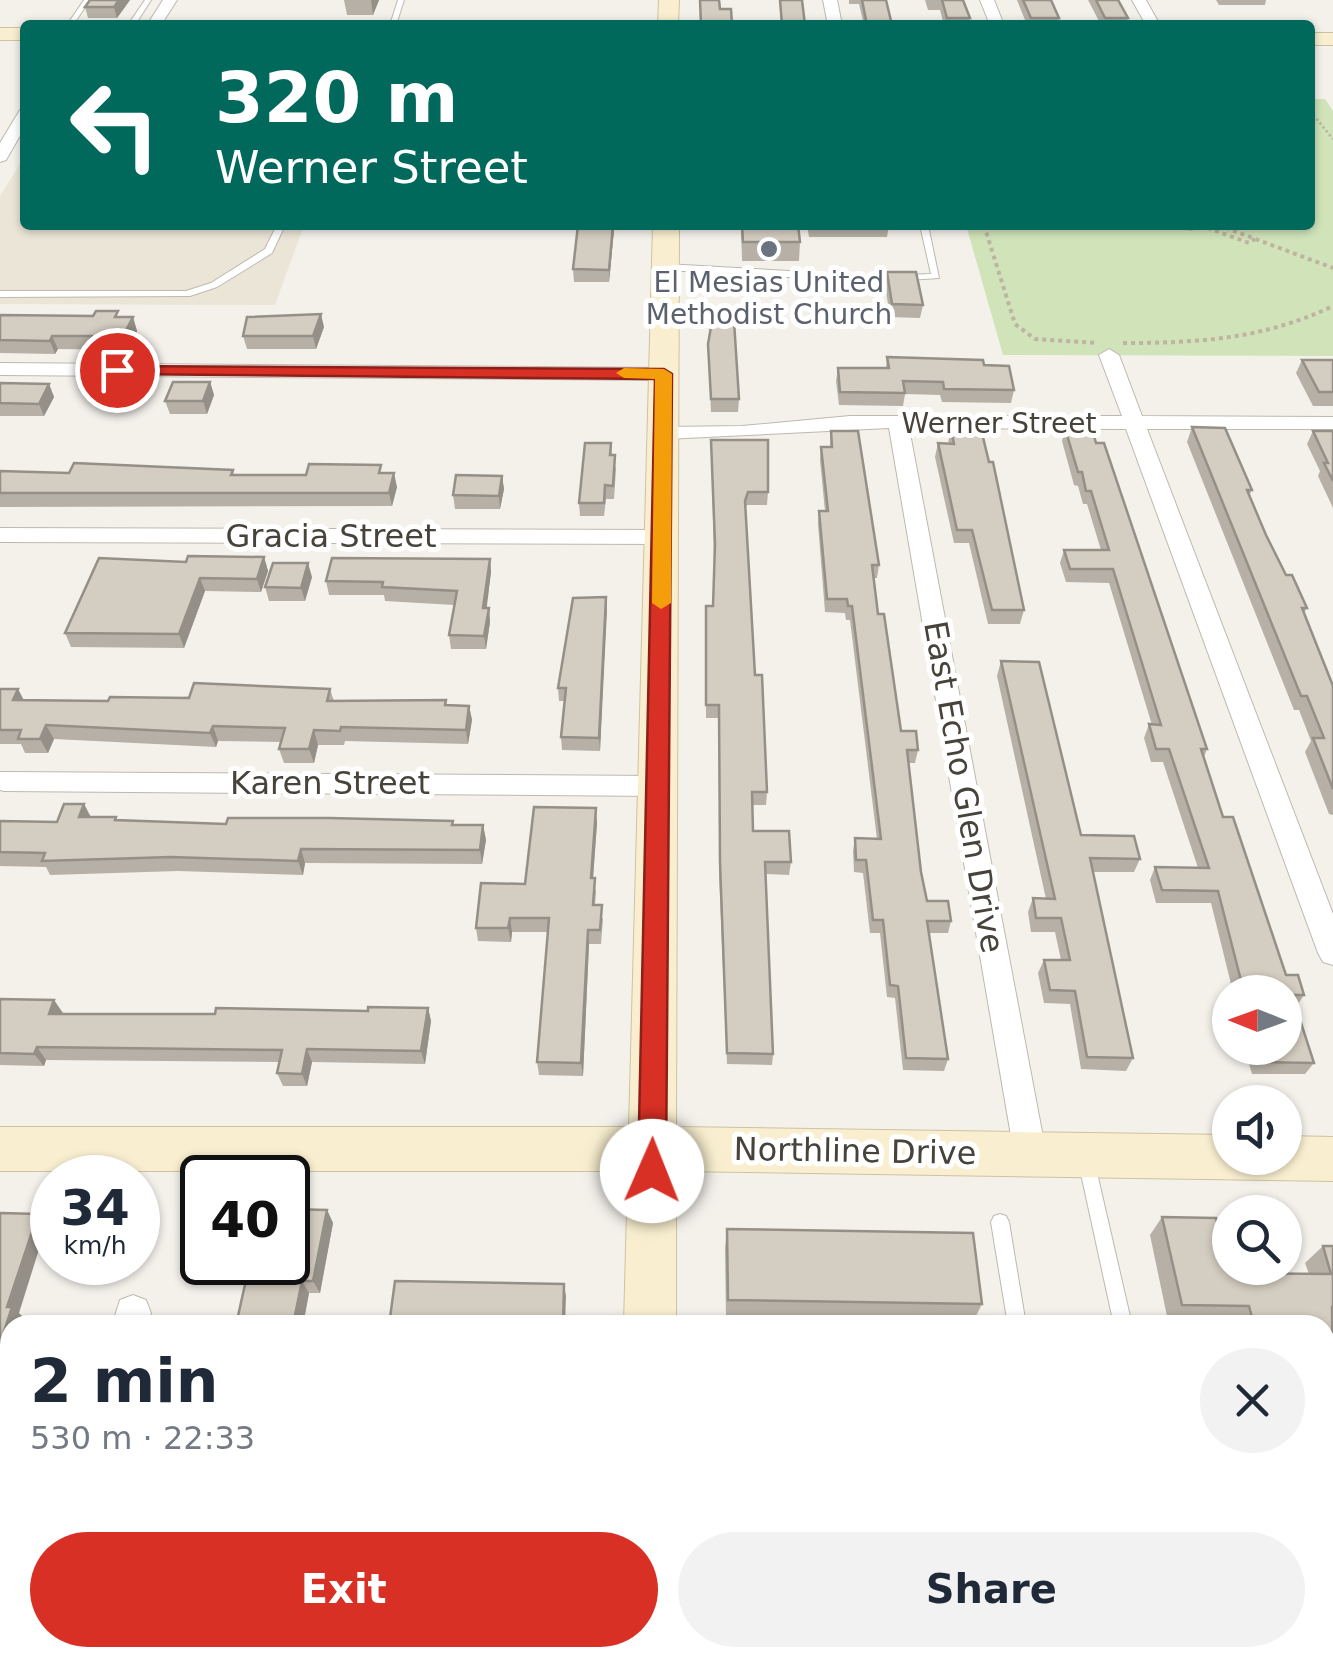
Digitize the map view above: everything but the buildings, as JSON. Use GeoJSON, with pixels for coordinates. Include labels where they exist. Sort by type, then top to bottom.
{"type":"FeatureCollection","features":[{"type":"Feature","properties":{"kind":"street"},"geometry":{"type":"LineString","coordinates":[[0,157],[4,137]]}},
{"type":"Feature","properties":{"kind":"street"},"geometry":{"type":"LineString","coordinates":[[650,1315],[666,230]]}},
{"type":"Feature","properties":{"kind":"street"},"geometry":{"type":"LineString","coordinates":[[1113,347],[1135,423],[1333,953]]}},
{"type":"Feature","properties":{"kind":"street"},"geometry":{"type":"LineString","coordinates":[[0,369],[664,374]]}},
{"type":"Feature","properties":{"kind":"street","name":"Werner Street"},"geometry":{"type":"LineString","coordinates":[[665,432],[898,422],[1333,423]]}},
{"type":"Feature","properties":{"kind":"street","name":"East Echo Glen Drive"},"geometry":{"type":"LineString","coordinates":[[898,422],[1030,1153]]}},
{"type":"Feature","properties":{"kind":"street","name":"Gracia Street"},"geometry":{"type":"LineString","coordinates":[[0,535],[663,537]]}},
{"type":"Feature","properties":{"kind":"street","name":"Karen Street"},"geometry":{"type":"LineString","coordinates":[[4,781],[657,786]]}},
{"type":"Feature","properties":{"kind":"street","name":"Northline Drive"},"geometry":{"type":"LineString","coordinates":[[0,1148],[652,1148],[1212,1157]]}},
{"type":"Feature","properties":{"kind":"street"},"geometry":{"type":"LineString","coordinates":[[1302,1159],[1333,1159]]}},
{"type":"Feature","properties":{"kind":"lane"},"geometry":{"type":"LineString","coordinates":[[0,294],[186,294],[214,285],[270,251],[279,230]]}},
{"type":"Feature","properties":{"kind":"lane"},"geometry":{"type":"LineString","coordinates":[[665,267],[877,279],[936,276],[925,230]]}},
{"type":"Feature","properties":{"kind":"lane"},"geometry":{"type":"LineString","coordinates":[[1085,1155],[1121,1315]]}},
{"type":"Feature","properties":{"kind":"lane"},"geometry":{"type":"LineString","coordinates":[[1000,1222],[1016,1315]]}},
{"type":"Feature","properties":{"kind":"path"},"geometry":{"type":"LineString","coordinates":[[1315,117],[1333,139]]}},
{"type":"Feature","properties":{"kind":"path"},"geometry":{"type":"LineString","coordinates":[[986,230],[1015,324],[1034,339],[1113,347],[1250,340],[1333,306]]}},
{"type":"Feature","properties":{"kind":"path"},"geometry":{"type":"LineString","coordinates":[[1211,230],[1249,244],[1255,239]]}},
{"type":"Feature","properties":{"kind":"path"},"geometry":{"type":"LineString","coordinates":[[1232,230],[1333,268]]}},
{"type":"Feature","properties":{"kind":"shaded area"},"geometry":{"type":"Polygon","coordinates":[[[20,164],[20,230],[302,230],[275,305],[0,304],[0,196],[20,164]]]}},
{"type":"Feature","properties":{"kind":"green space"},"geometry":{"type":"Polygon","coordinates":[[[1315,99],[1325,99],[1333,111],[1333,356],[1003,355],[967,230],[1315,230],[1315,99]]]}},
{"type":"Feature","properties":{"kind":"slow traffic"},"geometry":{"type":"LineString","coordinates":[[624,373],[664,374],[661,603]]}},
{"type":"Feature","properties":{"kind":"place","name":"El Mesias United Methodist Church"},"geometry":{"type":"Point","coordinates":[769,249]}},
{"type":"Feature","properties":{"kind":"route"},"geometry":{"type":"LineString","coordinates":[[117,370],[664,374],[652,1171]]}}]}
